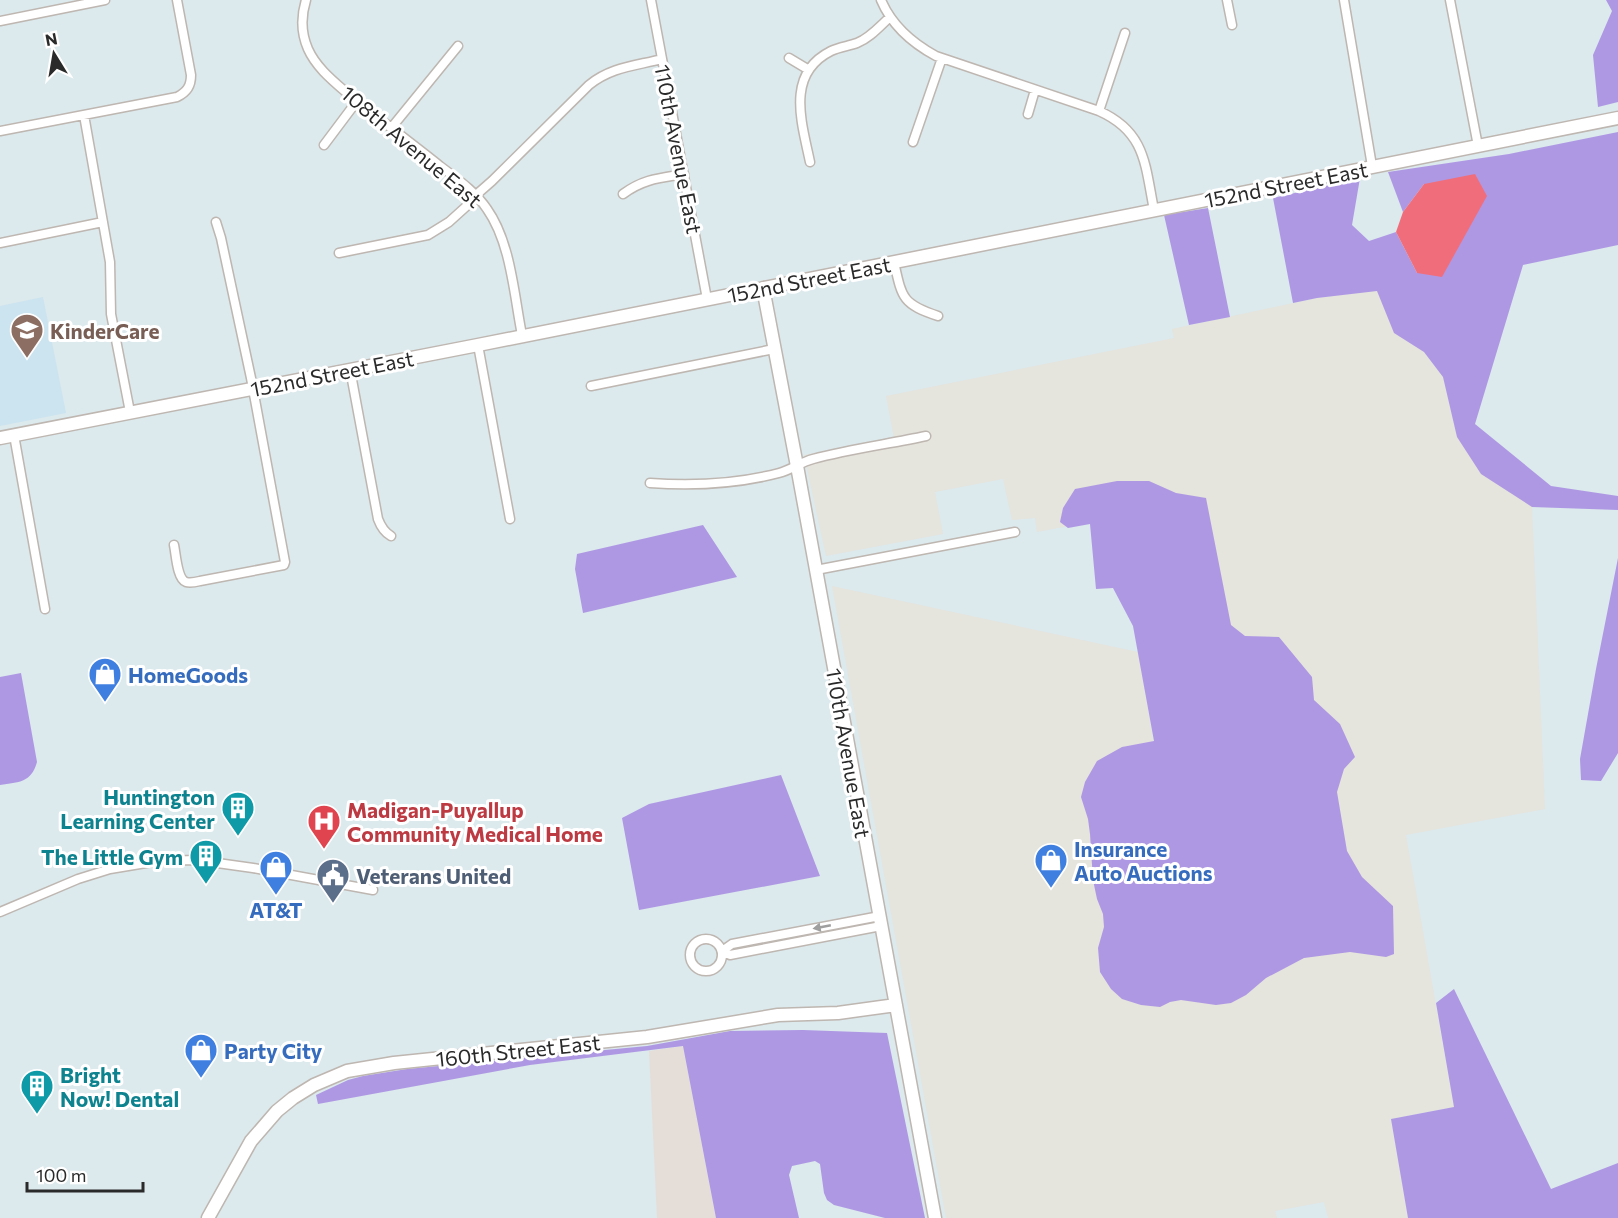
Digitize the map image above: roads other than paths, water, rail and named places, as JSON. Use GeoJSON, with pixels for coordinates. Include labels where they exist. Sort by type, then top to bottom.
{"type":"FeatureCollection","features":[{"type":"Feature","properties":{"kind":"street"},"geometry":{"type":"LineString","coordinates":[[0,21],[105,0]]}},
{"type":"Feature","properties":{"kind":"street"},"geometry":{"type":"LineString","coordinates":[[0,131],[183,94],[191,82],[191,75],[177,0]]}},
{"type":"Feature","properties":{"kind":"street","name":"108th Avenue East"},"geometry":{"type":"LineString","coordinates":[[306,0],[302,22],[303,33],[308,51],[325,74],[357,102],[392,127],[476,195],[493,217],[508,260],[522,335]]}},
{"type":"Feature","properties":{"kind":"street","name":"110th Avenue East"},"geometry":{"type":"LineString","coordinates":[[651,0],[706,299]]}},
{"type":"Feature","properties":{"kind":"street"},"geometry":{"type":"LineString","coordinates":[[881,0],[899,29],[915,43],[942,58],[1099,111],[1119,122],[1135,138],[1143,156],[1155,210]]}},
{"type":"Feature","properties":{"kind":"street"},"geometry":{"type":"LineString","coordinates":[[1227,0],[1232,25]]}},
{"type":"Feature","properties":{"kind":"street"},"geometry":{"type":"LineString","coordinates":[[1344,0],[1372,166]]}},
{"type":"Feature","properties":{"kind":"street"},"geometry":{"type":"LineString","coordinates":[[1450,0],[1478,146]]}},
{"type":"Feature","properties":{"kind":"street"},"geometry":{"type":"LineString","coordinates":[[810,162],[799,103],[802,84],[809,70],[822,56],[865,39],[890,17]]}},
{"type":"Feature","properties":{"kind":"street"},"geometry":{"type":"LineString","coordinates":[[1099,111],[1125,33]]}},
{"type":"Feature","properties":{"kind":"street"},"geometry":{"type":"LineString","coordinates":[[392,127],[458,46]]}},
{"type":"Feature","properties":{"kind":"street"},"geometry":{"type":"LineString","coordinates":[[789,58],[809,70]]}},
{"type":"Feature","properties":{"kind":"street"},"geometry":{"type":"LineString","coordinates":[[913,142],[942,58]]}},
{"type":"Feature","properties":{"kind":"street"},"geometry":{"type":"LineString","coordinates":[[339,253],[435,232],[470,203],[598,78],[609,72],[662,59]]}},
{"type":"Feature","properties":{"kind":"street"},"geometry":{"type":"LineString","coordinates":[[1028,114],[1035,90]]}},
{"type":"Feature","properties":{"kind":"street"},"geometry":{"type":"LineString","coordinates":[[324,145],[357,102]]}},
{"type":"Feature","properties":{"kind":"street"},"geometry":{"type":"LineString","coordinates":[[84,115],[110,262],[111,314],[130,412]]}},
{"type":"Feature","properties":{"kind":"street","name":"152nd Street East"},"geometry":{"type":"LineString","coordinates":[[0,438],[1618,118]]}},
{"type":"Feature","properties":{"kind":"street"},"geometry":{"type":"LineString","coordinates":[[623,195],[633,186],[644,181],[684,174]]}},
{"type":"Feature","properties":{"kind":"street"},"geometry":{"type":"LineString","coordinates":[[0,243],[103,222]]}},
{"type":"Feature","properties":{"kind":"street"},"geometry":{"type":"LineString","coordinates":[[174,545],[179,573],[181,578],[187,582],[284,565],[285,557],[253,388],[222,238],[216,222]]}},
{"type":"Feature","properties":{"kind":"street"},"geometry":{"type":"LineString","coordinates":[[894,262],[900,287],[907,300],[917,309],[938,316]]}},
{"type":"Feature","properties":{"kind":"street","name":"110th Avenue East"},"geometry":{"type":"LineString","coordinates":[[763,288],[935,1218]]}},
{"type":"Feature","properties":{"kind":"street"},"geometry":{"type":"LineString","coordinates":[[478,345],[510,519]]}},
{"type":"Feature","properties":{"kind":"street"},"geometry":{"type":"LineString","coordinates":[[591,386],[774,349]]}},
{"type":"Feature","properties":{"kind":"street"},"geometry":{"type":"LineString","coordinates":[[350,369],[378,519],[381,527],[391,536]]}},
{"type":"Feature","properties":{"kind":"street"},"geometry":{"type":"LineString","coordinates":[[14,435],[45,609]]}},
{"type":"Feature","properties":{"kind":"street"},"geometry":{"type":"LineString","coordinates":[[650,483],[710,484],[779,473],[812,459],[926,436]]}},
{"type":"Feature","properties":{"kind":"street"},"geometry":{"type":"LineString","coordinates":[[816,570],[1015,532]]}},
{"type":"Feature","properties":{"kind":"street"},"geometry":{"type":"LineString","coordinates":[[0,912],[78,879],[110,869],[167,861],[196,860],[374,890]]}},
{"type":"Feature","properties":{"kind":"street"},"geometry":{"type":"LineString","coordinates":[[722,951],[730,956],[880,921]]}},
{"type":"Feature","properties":{"kind":"street","name":"160th Street East"},"geometry":{"type":"LineString","coordinates":[[208,1218],[240,1158],[270,1119],[293,1098],[314,1085],[347,1071],[394,1063],[647,1037],[778,1015],[838,1012],[896,1005]]}},
{"type":"Feature","properties":{"kind":"place","name":"KinderCare"},"geometry":{"type":"Point","coordinates":[27,359]}},
{"type":"Feature","properties":{"kind":"place","name":"HomeGoods"},"geometry":{"type":"Point","coordinates":[105,703]}},
{"type":"Feature","properties":{"kind":"place","name":"Huntington Learning Center"},"geometry":{"type":"Point","coordinates":[238,837]}},
{"type":"Feature","properties":{"kind":"place","name":"Madigan-Puyallup Community Medical Home"},"geometry":{"type":"Point","coordinates":[324,850]}},
{"type":"Feature","properties":{"kind":"place","name":"The Little Gym"},"geometry":{"type":"Point","coordinates":[206,885]}},
{"type":"Feature","properties":{"kind":"place","name":"Insurance Auto Auctions"},"geometry":{"type":"Point","coordinates":[1051,889]}},
{"type":"Feature","properties":{"kind":"place","name":"AT&T"},"geometry":{"type":"Point","coordinates":[276,896]}},
{"type":"Feature","properties":{"kind":"place","name":"Veterans United"},"geometry":{"type":"Point","coordinates":[333,904]}},
{"type":"Feature","properties":{"kind":"place","name":"Party City"},"geometry":{"type":"Point","coordinates":[201,1079]}},
{"type":"Feature","properties":{"kind":"place","name":"Bright Now! Dental"},"geometry":{"type":"Point","coordinates":[37,1115]}}]}
